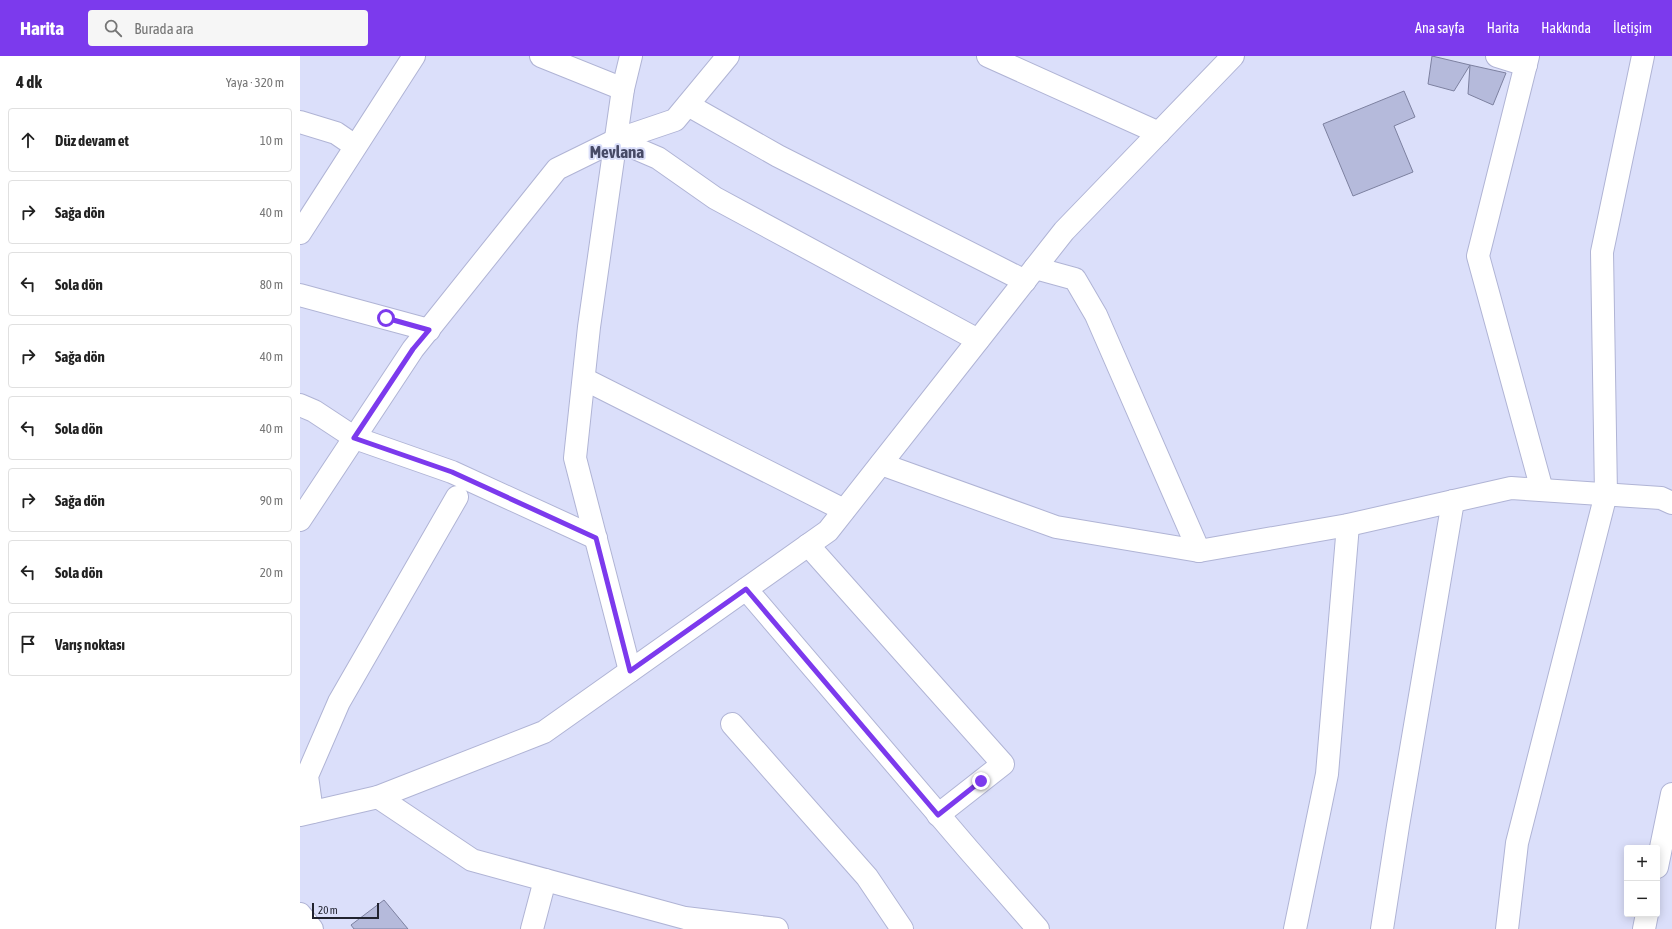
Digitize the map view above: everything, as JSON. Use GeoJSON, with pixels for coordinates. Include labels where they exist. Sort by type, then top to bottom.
{"type":"FeatureCollection","features":[{"type":"Feature","properties":{"kind":"street"},"geometry":{"type":"LineString","coordinates":[[300,233],[414,56]]}},
{"type":"Feature","properties":{"kind":"street"},"geometry":{"type":"LineString","coordinates":[[541,56],[623,89]]}},
{"type":"Feature","properties":{"kind":"street"},"geometry":{"type":"LineString","coordinates":[[630,671],[575,458],[589,328],[623,89],[631,56]]}},
{"type":"Feature","properties":{"kind":"street"},"geometry":{"type":"LineString","coordinates":[[300,520],[413,349],[557,169],[616,140],[675,120],[728,56]]}},
{"type":"Feature","properties":{"kind":"street"},"geometry":{"type":"LineString","coordinates":[[988,56],[1159,133]]}},
{"type":"Feature","properties":{"kind":"street"},"geometry":{"type":"LineString","coordinates":[[457,497],[339,702],[307,776],[306,813],[378,798],[544,732],[828,530],[1064,230],[1233,56]]}},
{"type":"Feature","properties":{"kind":"street"},"geometry":{"type":"LineString","coordinates":[[1497,56],[1527,61],[1478,256],[1542,490]]}},
{"type":"Feature","properties":{"kind":"street"},"geometry":{"type":"LineString","coordinates":[[1507,929],[1517,843],[1606,494],[1602,252],[1643,56]]}},
{"type":"Feature","properties":{"kind":"street"},"geometry":{"type":"LineString","coordinates":[[688,105],[778,156],[1030,275],[1075,279],[1096,315],[1199,551]]}},
{"type":"Feature","properties":{"kind":"street"},"geometry":{"type":"LineString","coordinates":[[300,122],[336,133],[355,146]]}},
{"type":"Feature","properties":{"kind":"street"},"geometry":{"type":"LineString","coordinates":[[616,140],[658,158],[715,198],[978,340]]}},
{"type":"Feature","properties":{"kind":"street"},"geometry":{"type":"LineString","coordinates":[[300,295],[429,330]]}},
{"type":"Feature","properties":{"kind":"street"},"geometry":{"type":"LineString","coordinates":[[584,379],[844,510]]}},
{"type":"Feature","properties":{"kind":"street"},"geometry":{"type":"LineString","coordinates":[[300,405],[314,411],[354,438],[452,472],[596,538]]}},
{"type":"Feature","properties":{"kind":"street"},"geometry":{"type":"LineString","coordinates":[[881,464],[1056,527],[1199,551],[1348,525],[1511,488],[1661,498],[1672,503]]}},
{"type":"Feature","properties":{"kind":"street"},"geometry":{"type":"LineString","coordinates":[[1382,929],[1453,501]]}},
{"type":"Feature","properties":{"kind":"street"},"geometry":{"type":"LineString","coordinates":[[1295,929],[1327,774],[1348,525]]}},
{"type":"Feature","properties":{"kind":"street"},"geometry":{"type":"LineString","coordinates":[[808,545],[1003,764],[938,815]]}},
{"type":"Feature","properties":{"kind":"street"},"geometry":{"type":"LineString","coordinates":[[746,589],[938,815],[1038,929]]}},
{"type":"Feature","properties":{"kind":"street"},"geometry":{"type":"LineString","coordinates":[[732,724],[867,877],[902,929]]}},
{"type":"Feature","properties":{"kind":"street"},"geometry":{"type":"LineString","coordinates":[[1660,852],[1672,794]]}},
{"type":"Feature","properties":{"kind":"street"},"geometry":{"type":"LineString","coordinates":[[378,798],[472,860],[685,918],[777,929]]}},
{"type":"Feature","properties":{"kind":"street"},"geometry":{"type":"LineString","coordinates":[[532,929],[545,880]]}},
{"type":"Feature","properties":{"kind":"street"},"geometry":{"type":"LineString","coordinates":[[650,908],[660,929]]}},
{"type":"Feature","properties":{"kind":"street"},"geometry":{"type":"LineString","coordinates":[[300,914],[312,929]]}},
{"type":"Feature","properties":{"kind":"street"},"geometry":{"type":"LineString","coordinates":[[1644,929],[1646,917]]}},
{"type":"Feature","properties":{"kind":"building"},"geometry":{"type":"Polygon","coordinates":[[[1432,56],[1470,65],[1454,91],[1428,84],[1432,56]]]}},
{"type":"Feature","properties":{"kind":"building"},"geometry":{"type":"Polygon","coordinates":[[[1470,65],[1506,73],[1493,105],[1468,94],[1470,65]]]}},
{"type":"Feature","properties":{"kind":"building"},"geometry":{"type":"Polygon","coordinates":[[[1404,91],[1415,117],[1394,126],[1413,172],[1353,196],[1323,124],[1404,91]]]}},
{"type":"Feature","properties":{"kind":"building"},"geometry":{"type":"Polygon","coordinates":[[[384,900],[408,929],[354,929],[351,925],[384,900]]]}},
{"type":"Feature","properties":{"kind":"district","name":"Mevlana"},"geometry":{"type":"Point","coordinates":[617,152]}},
{"type":"Feature","properties":{"kind":"route"},"geometry":{"type":"LineString","coordinates":[[386,318],[429,330],[413,349],[354,438],[452,472],[596,538],[630,671],[746,589],[938,815],[981,781]]}}]}
